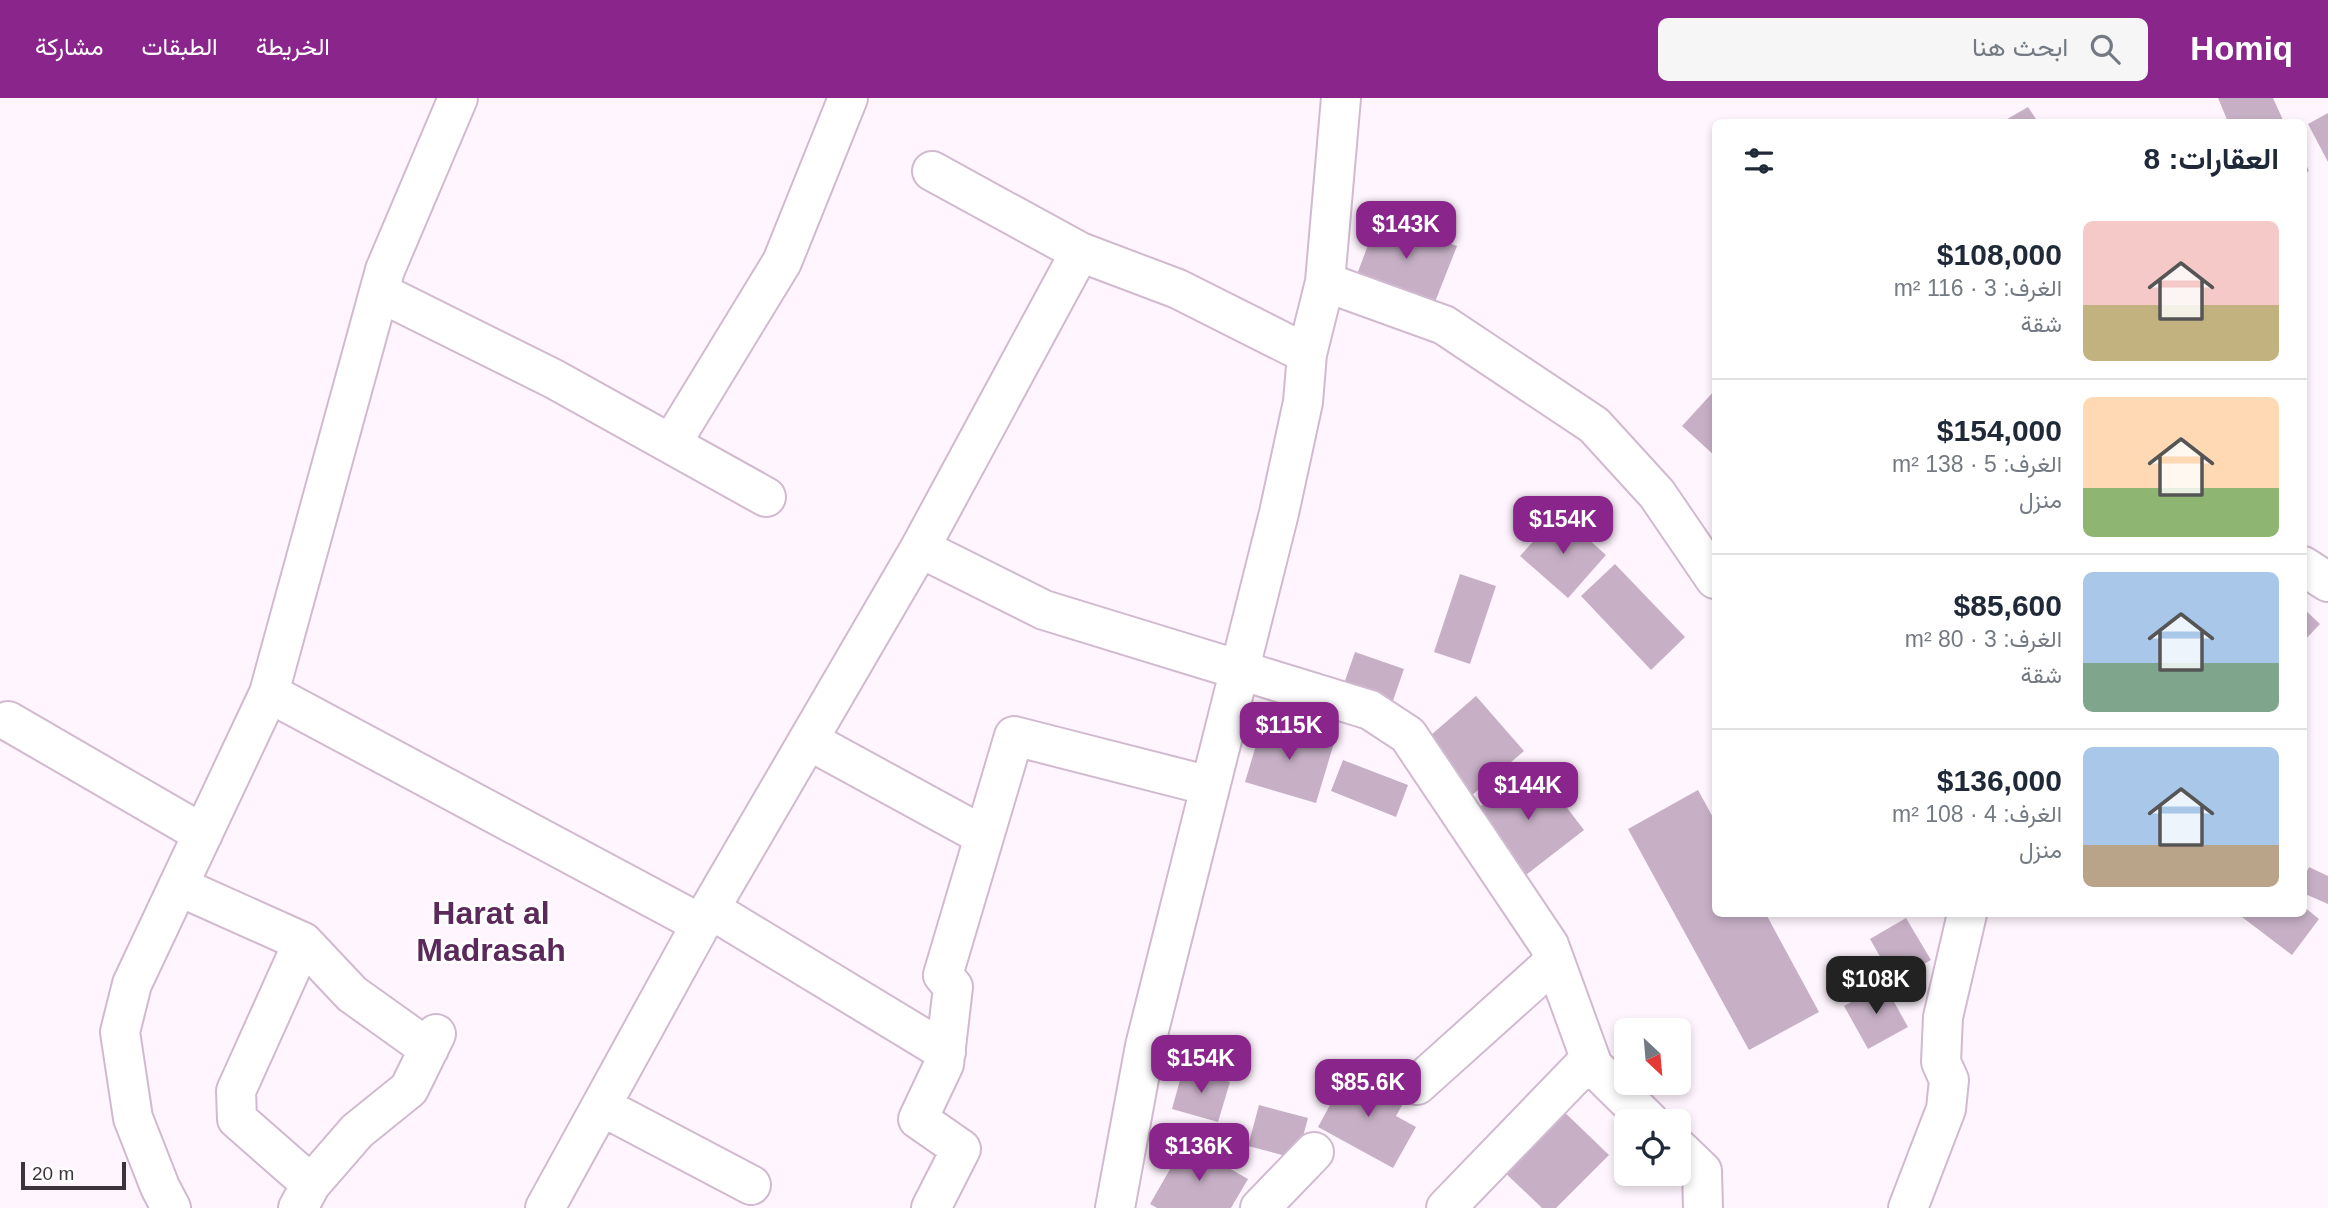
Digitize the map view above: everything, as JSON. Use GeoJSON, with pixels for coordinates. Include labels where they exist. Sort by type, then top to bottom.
{"type":"FeatureCollection","features":[{"type":"Feature","properties":{"kind":"street"},"geometry":{"type":"LineString","coordinates":[[172,1208],[160,1186],[133,1118],[120,1032],[132,984],[269,692],[385,270],[458,98]]}},
{"type":"Feature","properties":{"kind":"street"},"geometry":{"type":"LineString","coordinates":[[1115,1208],[1145,1046],[1279,513],[1300,414],[1307,354],[1325,282],[1341,98]]}},
{"type":"Feature","properties":{"kind":"street"},"geometry":{"type":"LineString","coordinates":[[671,444],[782,262],[837,101]]}},
{"type":"Feature","properties":{"kind":"street"},"geometry":{"type":"LineString","coordinates":[[932,171],[1080,252],[1178,289],[1307,354]]}},
{"type":"Feature","properties":{"kind":"street"},"geometry":{"type":"LineString","coordinates":[[545,1208],[705,916],[920,548],[1080,252]]}},
{"type":"Feature","properties":{"kind":"street"},"geometry":{"type":"LineString","coordinates":[[1325,282],[1444,325],[1594,425],[1657,494],[1712,575]]}},
{"type":"Feature","properties":{"kind":"street"},"geometry":{"type":"LineString","coordinates":[[379,292],[554,379],[766,497]]}},
{"type":"Feature","properties":{"kind":"street"},"geometry":{"type":"LineString","coordinates":[[920,548],[1044,610],[1370,710],[1408,735],[1549,945],[1593,1066],[1637,1109]]}},
{"type":"Feature","properties":{"kind":"street"},"geometry":{"type":"LineString","coordinates":[[2307,569],[2328,582]]}},
{"type":"Feature","properties":{"kind":"street"},"geometry":{"type":"LineString","coordinates":[[269,692],[705,916],[946,1052]]}},
{"type":"Feature","properties":{"kind":"street"},"geometry":{"type":"LineString","coordinates":[[8,721],[202,834]]}},
{"type":"Feature","properties":{"kind":"street"},"geometry":{"type":"LineString","coordinates":[[931,1208],[961,1149],[918,1119],[944,1064],[953,987],[943,975],[1014,736],[1210,786]]}},
{"type":"Feature","properties":{"kind":"street"},"geometry":{"type":"LineString","coordinates":[[808,740],[984,836]]}},
{"type":"Feature","properties":{"kind":"street"},"geometry":{"type":"LineString","coordinates":[[178,886],[303,942],[352,994],[432,1042],[409,1089],[357,1131],[305,1196],[237,1119],[236,1091],[303,942]]}},
{"type":"Feature","properties":{"kind":"street"},"geometry":{"type":"LineString","coordinates":[[1908,1208],[1946,1109],[1949,1080],[1941,1062],[1943,1017],[1966,917]]}},
{"type":"Feature","properties":{"kind":"street"},"geometry":{"type":"LineString","coordinates":[[1417,1085],[1555,961]]}},
{"type":"Feature","properties":{"kind":"street"},"geometry":{"type":"LineString","coordinates":[[1446,1208],[1590,1059]]}},
{"type":"Feature","properties":{"kind":"street"},"geometry":{"type":"LineString","coordinates":[[601,1106],[751,1185]]}},
{"type":"Feature","properties":{"kind":"street"},"geometry":{"type":"LineString","coordinates":[[1260,1208],[1314,1152]]}},
{"type":"Feature","properties":{"kind":"street"},"geometry":{"type":"LineString","coordinates":[[1691,1160],[1702,1171],[1703,1208]]}},
{"type":"Feature","properties":{"kind":"building"},"geometry":{"type":"Polygon","coordinates":[[[2218,98],[2273,98],[2283,119],[2227,119],[2218,98]]]}},
{"type":"Feature","properties":{"kind":"building"},"geometry":{"type":"Polygon","coordinates":[[[2028,107],[2036,119],[2007,119],[2028,107]]]}},
{"type":"Feature","properties":{"kind":"building"},"geometry":{"type":"Polygon","coordinates":[[[2328,113],[2328,162],[2308,124],[2328,113]]]}},
{"type":"Feature","properties":{"kind":"building"},"geometry":{"type":"Polygon","coordinates":[[[1379,216],[1457,246],[1433,307],[1356,277],[1379,216]]]}},
{"type":"Feature","properties":{"kind":"building"},"geometry":{"type":"Polygon","coordinates":[[[1712,393],[1712,453],[1682,426],[1712,393]]]}},
{"type":"Feature","properties":{"kind":"building"},"geometry":{"type":"Polygon","coordinates":[[[1559,513],[1606,555],[1568,598],[1520,556],[1559,513]]]}},
{"type":"Feature","properties":{"kind":"building"},"geometry":{"type":"Polygon","coordinates":[[[1615,564],[1685,637],[1651,670],[1581,596],[1615,564]]]}},
{"type":"Feature","properties":{"kind":"building"},"geometry":{"type":"Polygon","coordinates":[[[1460,574],[1496,586],[1470,664],[1434,652],[1460,574]]]}},
{"type":"Feature","properties":{"kind":"building"},"geometry":{"type":"Polygon","coordinates":[[[2307,612],[2320,624],[2307,638],[2307,612]]]}},
{"type":"Feature","properties":{"kind":"building"},"geometry":{"type":"Polygon","coordinates":[[[1355,652],[1404,669],[1389,712],[1340,695],[1355,652]]]}},
{"type":"Feature","properties":{"kind":"building"},"geometry":{"type":"Polygon","coordinates":[[[1476,696],[1524,751],[1464,802],[1416,748],[1476,696]]]}},
{"type":"Feature","properties":{"kind":"building"},"geometry":{"type":"Polygon","coordinates":[[[1263,722],[1334,743],[1316,803],[1245,782],[1263,722]]]}},
{"type":"Feature","properties":{"kind":"building"},"geometry":{"type":"Polygon","coordinates":[[[1343,760],[1408,785],[1396,817],[1331,791],[1343,760]]]}},
{"type":"Feature","properties":{"kind":"building"},"geometry":{"type":"Polygon","coordinates":[[[1534,765],[1584,830],[1522,878],[1472,813],[1534,765]]]}},
{"type":"Feature","properties":{"kind":"building"},"geometry":{"type":"Polygon","coordinates":[[[1698,790],[1712,816],[1712,917],[1768,917],[1819,1012],[1749,1050],[1628,829],[1698,790]]]}},
{"type":"Feature","properties":{"kind":"building"},"geometry":{"type":"Polygon","coordinates":[[[2309,867],[2328,876],[2328,904],[2307,895],[2309,867]]]}},
{"type":"Feature","properties":{"kind":"building"},"geometry":{"type":"Polygon","coordinates":[[[2307,909],[2319,919],[2292,955],[2242,917],[2307,917],[2307,909]]]}},
{"type":"Feature","properties":{"kind":"building"},"geometry":{"type":"Polygon","coordinates":[[[1906,918],[1931,960],[1894,981],[1870,939],[1906,918]]]}},
{"type":"Feature","properties":{"kind":"building"},"geometry":{"type":"Polygon","coordinates":[[[1884,984],[1908,1027],[1868,1049],[1844,1006],[1884,984]]]}},
{"type":"Feature","properties":{"kind":"building"},"geometry":{"type":"Polygon","coordinates":[[[1183,1069],[1230,1082],[1218,1122],[1172,1109],[1183,1069]]]}},
{"type":"Feature","properties":{"kind":"building"},"geometry":{"type":"Polygon","coordinates":[[[1349,1070],[1405,1100],[1396,1116],[1416,1127],[1393,1168],[1318,1127],[1349,1070]]]}},
{"type":"Feature","properties":{"kind":"building"},"geometry":{"type":"Polygon","coordinates":[[[1556,1104],[1609,1155],[1556,1208],[1542,1208],[1497,1165],[1556,1104]]]}},
{"type":"Feature","properties":{"kind":"building"},"geometry":{"type":"Polygon","coordinates":[[[1259,1105],[1308,1118],[1297,1159],[1248,1146],[1259,1105]]]}},
{"type":"Feature","properties":{"kind":"building"},"geometry":{"type":"Polygon","coordinates":[[[1185,1143],[1248,1179],[1231,1208],[1157,1208],[1150,1204],[1185,1143]]]}},
{"type":"Feature","properties":{"kind":"district","name":"Harat al Madrasah"},"geometry":{"type":"Point","coordinates":[491,932]}}]}
